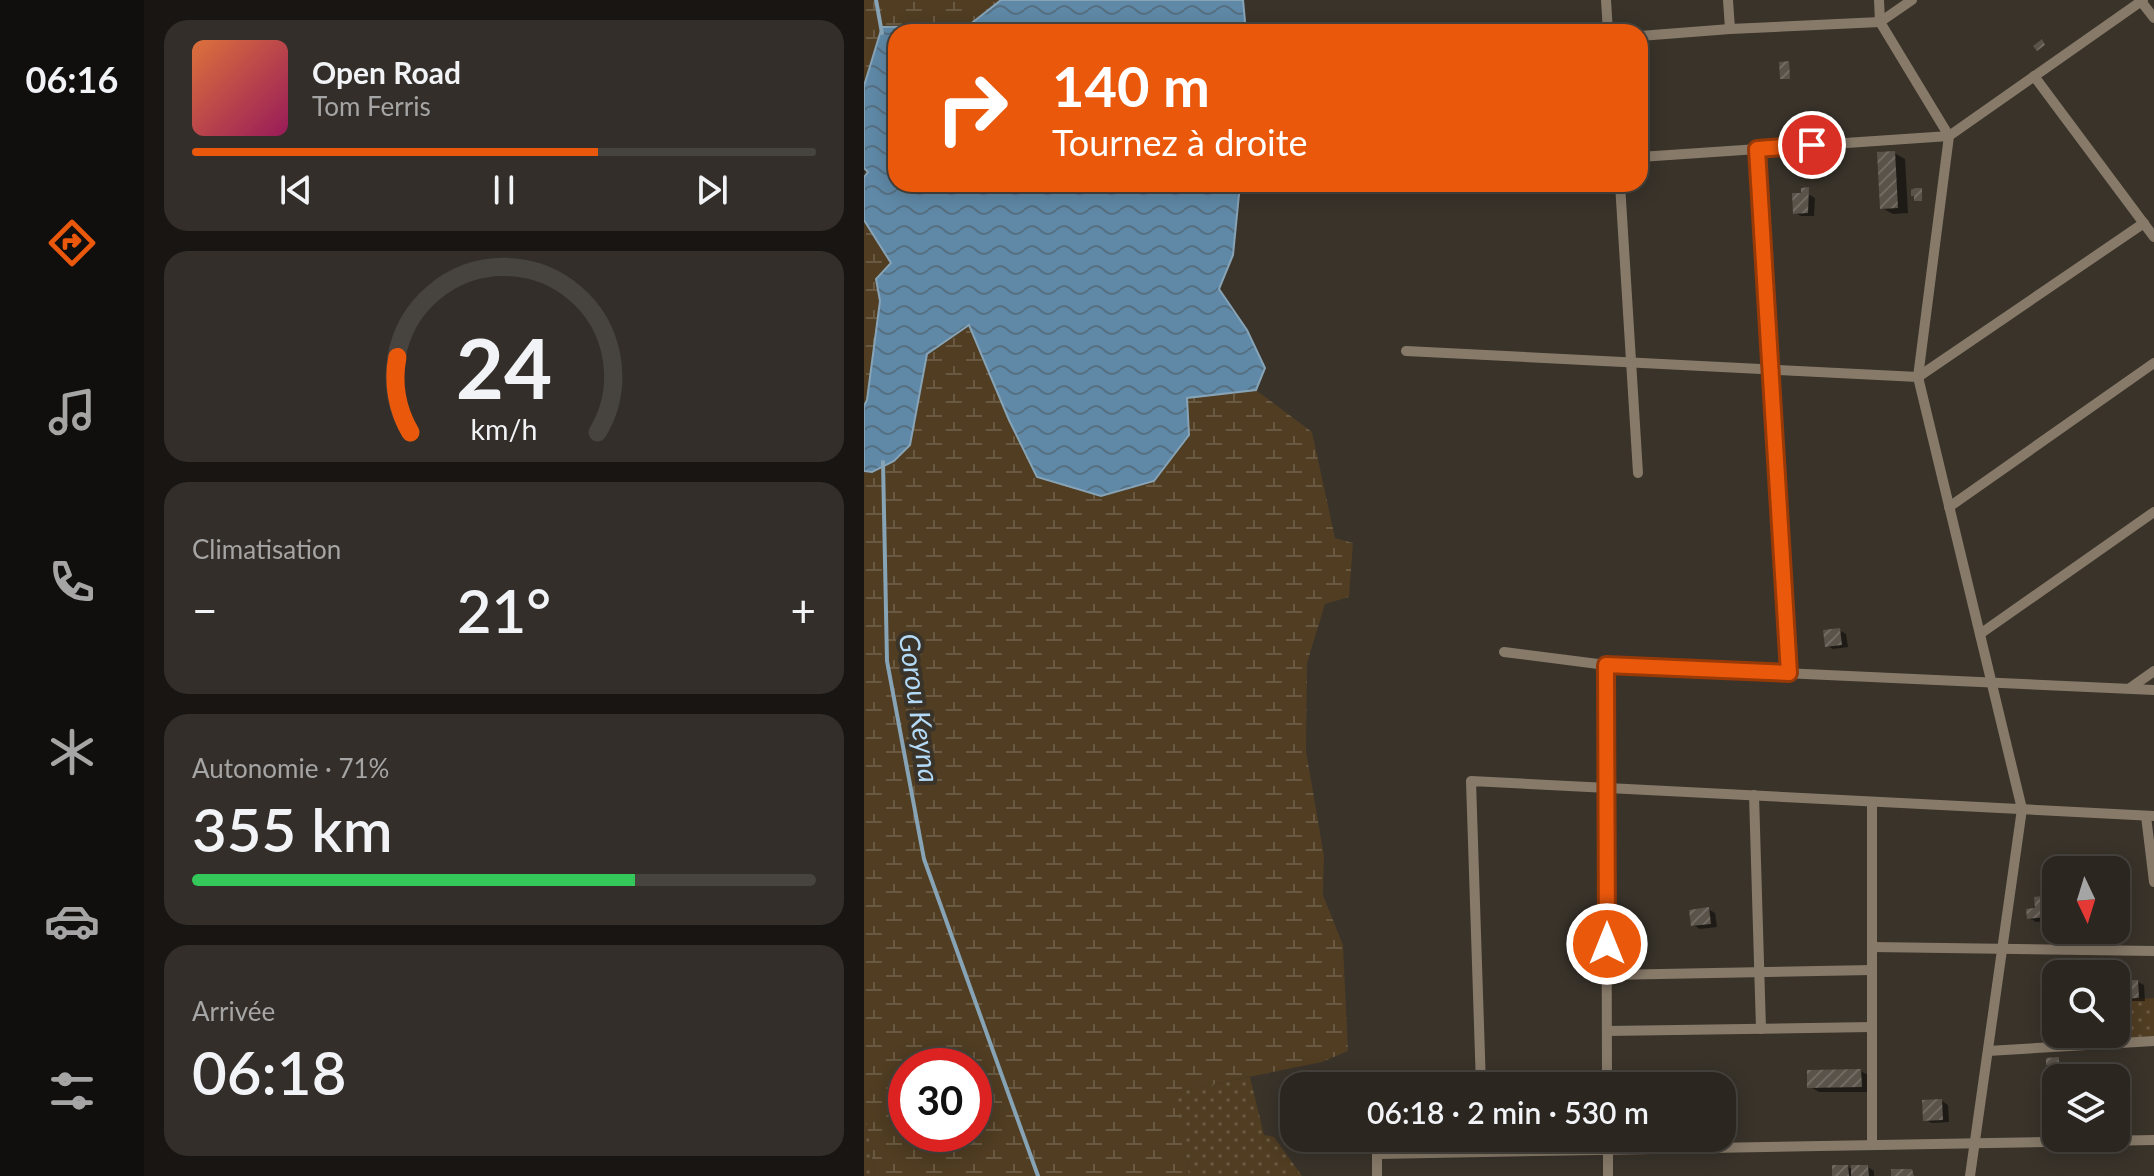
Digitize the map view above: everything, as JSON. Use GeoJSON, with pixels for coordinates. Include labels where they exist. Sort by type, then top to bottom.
{"type":"FeatureCollection","features":[{"type":"Feature","properties":{"kind":"street"},"geometry":{"type":"LineString","coordinates":[[1606,0],[1608,24]]}},
{"type":"Feature","properties":{"kind":"street"},"geometry":{"type":"LineString","coordinates":[[1728,0],[1730,29]]}},
{"type":"Feature","properties":{"kind":"street"},"geometry":{"type":"LineString","coordinates":[[1879,0],[1880,22],[1949,136],[1918,377],[2022,809],[1970,1176]]}},
{"type":"Feature","properties":{"kind":"street"},"geometry":{"type":"LineString","coordinates":[[1648,35],[1880,22],[1912,0]]}},
{"type":"Feature","properties":{"kind":"street"},"geometry":{"type":"LineString","coordinates":[[1648,156],[1949,136],[2142,0],[2154,18]]}},
{"type":"Feature","properties":{"kind":"street"},"geometry":{"type":"LineString","coordinates":[[2034,76],[2154,237]]}},
{"type":"Feature","properties":{"kind":"street"},"geometry":{"type":"LineString","coordinates":[[1757,149],[1789,673]]}},
{"type":"Feature","properties":{"kind":"street"},"geometry":{"type":"LineString","coordinates":[[1621,192],[1638,473]]}},
{"type":"Feature","properties":{"kind":"street"},"geometry":{"type":"LineString","coordinates":[[1406,351],[1918,377],[2144,223]]}},
{"type":"Feature","properties":{"kind":"street"},"geometry":{"type":"LineString","coordinates":[[1949,507],[2154,363]]}},
{"type":"Feature","properties":{"kind":"street"},"geometry":{"type":"LineString","coordinates":[[1980,634],[2154,512]]}},
{"type":"Feature","properties":{"kind":"street"},"geometry":{"type":"LineString","coordinates":[[1504,652],[1606,665],[2154,690]]}},
{"type":"Feature","properties":{"kind":"street"},"geometry":{"type":"LineString","coordinates":[[1606,665],[1607,1072]]}},
{"type":"Feature","properties":{"kind":"street"},"geometry":{"type":"LineString","coordinates":[[2130,688],[2154,671]]}},
{"type":"Feature","properties":{"kind":"street"},"geometry":{"type":"LineString","coordinates":[[1481,1072],[1471,781],[2150,816],[2154,882]]}},
{"type":"Feature","properties":{"kind":"street"},"geometry":{"type":"LineString","coordinates":[[1754,795],[1761,1029]]}},
{"type":"Feature","properties":{"kind":"street"},"geometry":{"type":"LineString","coordinates":[[1872,802],[1872,1144]]}},
{"type":"Feature","properties":{"kind":"street"},"geometry":{"type":"LineString","coordinates":[[1872,947],[2154,951]]}},
{"type":"Feature","properties":{"kind":"street"},"geometry":{"type":"LineString","coordinates":[[1607,975],[1872,970]]}},
{"type":"Feature","properties":{"kind":"street"},"geometry":{"type":"LineString","coordinates":[[1607,1031],[1872,1027]]}},
{"type":"Feature","properties":{"kind":"street"},"geometry":{"type":"LineString","coordinates":[[1988,1051],[2154,1041]]}},
{"type":"Feature","properties":{"kind":"street"},"geometry":{"type":"LineString","coordinates":[[1736,1143],[2154,1140]]}},
{"type":"Feature","properties":{"kind":"street"},"geometry":{"type":"LineString","coordinates":[[1377,1176],[1377,1154],[1448,1152]]}},
{"type":"Feature","properties":{"kind":"street"},"geometry":{"type":"LineString","coordinates":[[1608,1152],[1608,1176]]}},
{"type":"Feature","properties":{"kind":"green space"},"geometry":{"type":"Polygon","coordinates":[[[864,0],[1001,0],[971,24],[888,24],[888,27],[882,27],[864,86],[864,0]]]}},
{"type":"Feature","properties":{"kind":"green space"},"geometry":{"type":"Polygon","coordinates":[[[864,220],[891,263],[876,279],[880,300],[864,406],[864,220]]]}},
{"type":"Feature","properties":{"kind":"green space"},"geometry":{"type":"Polygon","coordinates":[[[970,324],[1009,420],[1038,477],[1187,398],[1256,390],[1312,432],[1335,538],[1353,543],[1349,597],[1325,604],[1307,663],[1306,751],[1324,856],[1323,895],[1343,945],[1348,1051],[1322,1062],[1175,1092],[1189,1176],[875,1176],[864,1105],[864,471],[872,471],[910,445],[927,354],[970,324]]]}},
{"type":"Feature","properties":{"kind":"green space"},"geometry":{"type":"Polygon","coordinates":[[[2154,998],[2154,1036],[2130,1038],[2130,999],[2154,998]]]}},
{"type":"Feature","properties":{"kind":"green space"},"geometry":{"type":"Polygon","coordinates":[[[1250,1077],[1264,1135],[1274,1137],[1280,1145],[1280,1152],[1285,1152],[1302,1176],[1189,1176],[1174,1092],[1250,1077]]]}},
{"type":"Feature","properties":{"kind":"green space"},"geometry":{"type":"Polygon","coordinates":[[[864,1105],[866,1114],[875,1176],[864,1176],[864,1105]]]}},
{"type":"Feature","properties":{"kind":"water"},"geometry":{"type":"Polygon","coordinates":[[[1001,0],[1243,0],[1245,24],[971,24],[1001,0]]]}},
{"type":"Feature","properties":{"kind":"water"},"geometry":{"type":"Polygon","coordinates":[[[882,27],[888,27],[888,192],[1239,192],[1233,255],[1219,289],[1247,330],[1265,368],[1256,390],[1187,398],[1189,435],[1154,481],[1101,496],[1037,477],[969,325],[927,354],[910,445],[894,461],[872,472],[864,471],[864,406],[880,301],[876,279],[891,263],[864,220],[864,177],[868,172],[864,168],[864,86],[882,27]]]}},
{"type":"Feature","properties":{"kind":"building"},"geometry":{"type":"Polygon","coordinates":[[[2042,39],[2045,45],[2037,51],[2033,46],[2042,39]]]}},
{"type":"Feature","properties":{"kind":"building"},"geometry":{"type":"Polygon","coordinates":[[[1789,61],[1790,79],[1780,79],[1779,62],[1789,61]]]}},
{"type":"Feature","properties":{"kind":"building"},"geometry":{"type":"Polygon","coordinates":[[[1895,151],[1898,208],[1880,209],[1877,152],[1895,151]]]}},
{"type":"Feature","properties":{"kind":"building"},"geometry":{"type":"Polygon","coordinates":[[[1809,187],[1808,213],[1793,214],[1792,193],[1801,193],[1801,188],[1809,187]]]}},
{"type":"Feature","properties":{"kind":"building"},"geometry":{"type":"Polygon","coordinates":[[[1922,188],[1922,201],[1914,201],[1914,196],[1911,196],[1911,190],[1922,188]]]}},
{"type":"Feature","properties":{"kind":"building"},"geometry":{"type":"Polygon","coordinates":[[[1840,628],[1842,645],[1825,647],[1823,630],[1840,628]]]}},
{"type":"Feature","properties":{"kind":"building"},"geometry":{"type":"Polygon","coordinates":[[[2042,896],[2042,917],[2027,919],[2026,909],[2035,908],[2034,897],[2042,896]]]}},
{"type":"Feature","properties":{"kind":"building"},"geometry":{"type":"Polygon","coordinates":[[[1709,907],[1711,924],[1691,926],[1689,910],[1709,907]]]}},
{"type":"Feature","properties":{"kind":"building"},"geometry":{"type":"Polygon","coordinates":[[[2130,980],[2138,980],[2139,998],[2130,998],[2130,980]]]}},
{"type":"Feature","properties":{"kind":"building"},"geometry":{"type":"Polygon","coordinates":[[[2059,1057],[2059,1064],[2046,1064],[2046,1058],[2059,1057]]]}},
{"type":"Feature","properties":{"kind":"building"},"geometry":{"type":"Polygon","coordinates":[[[1861,1069],[1862,1087],[1807,1088],[1807,1070],[1861,1069]]]}},
{"type":"Feature","properties":{"kind":"building"},"geometry":{"type":"Polygon","coordinates":[[[1942,1099],[1943,1120],[1923,1121],[1922,1100],[1942,1099]]]}},
{"type":"Feature","properties":{"kind":"building"},"geometry":{"type":"Polygon","coordinates":[[[1832,1165],[1848,1165],[1849,1176],[1832,1176],[1832,1165]]]}},
{"type":"Feature","properties":{"kind":"building"},"geometry":{"type":"Polygon","coordinates":[[[1851,1165],[1868,1165],[1869,1176],[1851,1176],[1851,1165]]]}},
{"type":"Feature","properties":{"kind":"building"},"geometry":{"type":"Polygon","coordinates":[[[1891,1169],[1912,1169],[1914,1176],[1891,1176],[1891,1169]]]}},
{"type":"Feature","properties":{"kind":"waterway","name":"Gorou Keyna"},"geometry":{"type":"LineString","coordinates":[[876,0],[882,33]]}},
{"type":"Feature","properties":{"kind":"waterway","name":"Gorou Keyna"},"geometry":{"type":"LineString","coordinates":[[883,462],[887,661],[924,859],[1038,1176]]}},
{"type":"Feature","properties":{"kind":"route"},"geometry":{"type":"LineString","coordinates":[[1607,944],[1606,665],[1789,673],[1757,149],[1812,145]]}}]}
